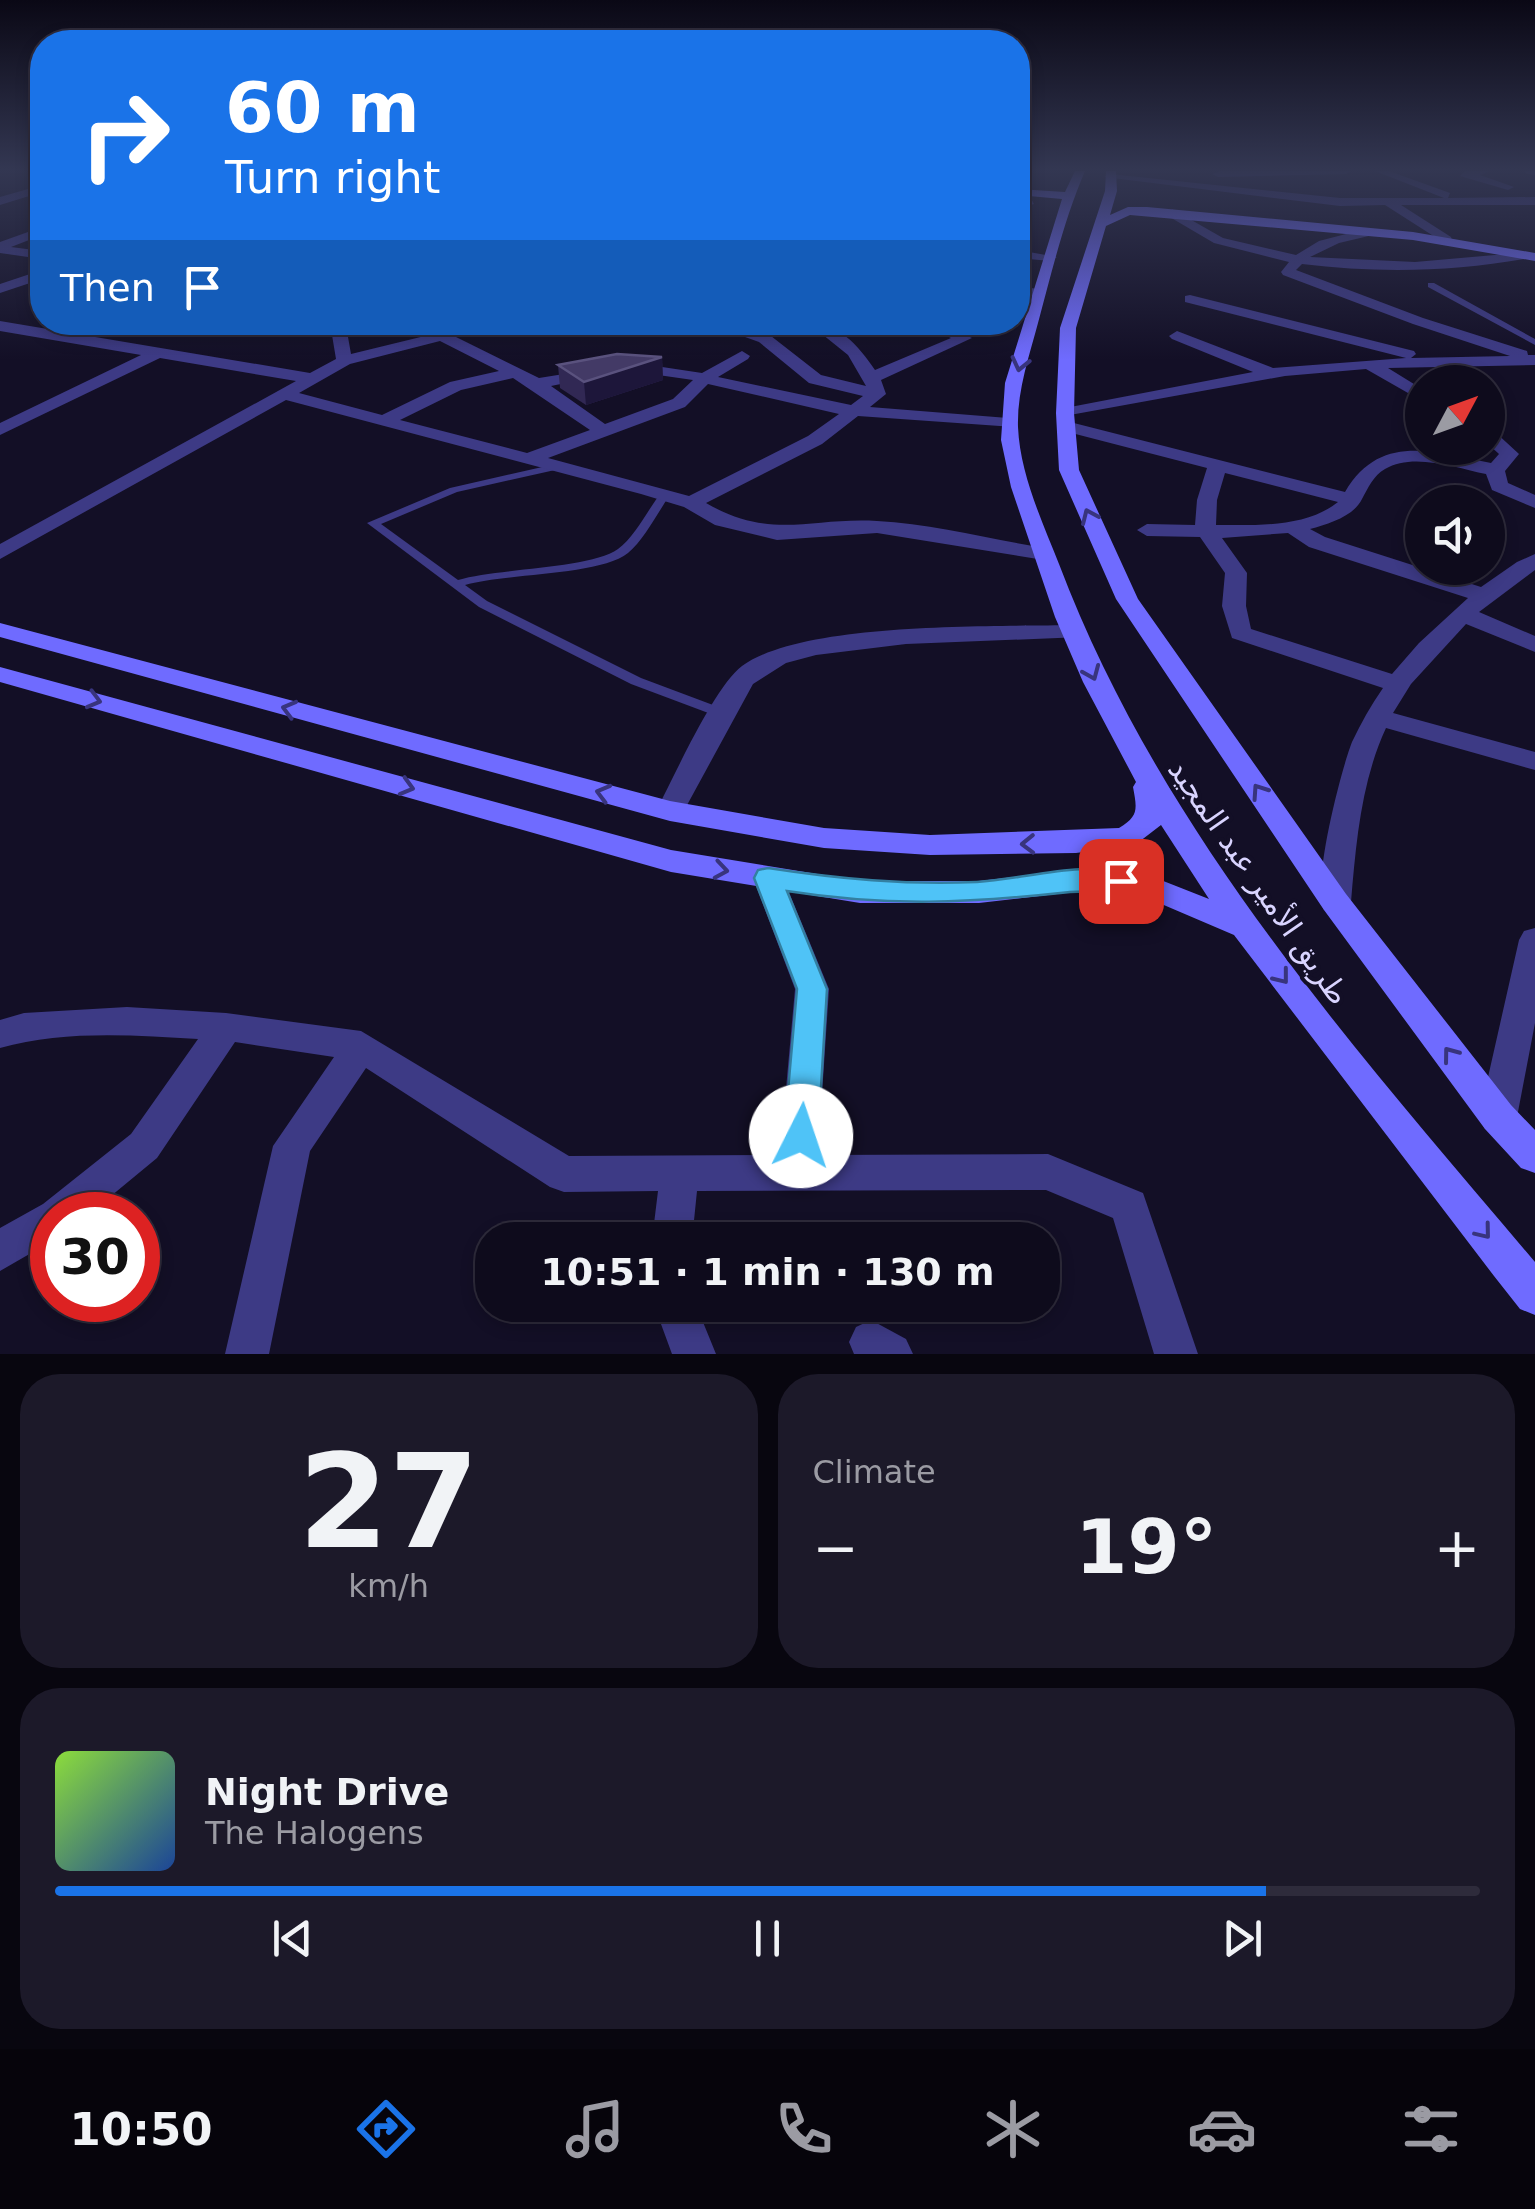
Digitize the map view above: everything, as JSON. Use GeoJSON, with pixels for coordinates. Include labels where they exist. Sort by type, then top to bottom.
{"type":"FeatureCollection","features":[{"type":"Feature","properties":{"kind":"main road","name":"طريق الأمير عبد المجيد"},"geometry":{"type":"LineString","coordinates":[[1030,289],[1050,257],[1056,234]]}},
{"type":"Feature","properties":{"kind":"main road","name":"طريق الأمير عبد المجيد"},"geometry":{"type":"LineString","coordinates":[[1098,234],[1068,328],[1065,420],[1069,470],[1128,599],[1335,902],[1498,1117],[1535,1156]]}},
{"type":"Feature","properties":{"kind":"main road"},"geometry":{"type":"LineString","coordinates":[[1401,234],[1442,237]]}},
{"type":"Feature","properties":{"kind":"main road"},"geometry":{"type":"LineString","coordinates":[[1417,234],[1531,254]]}},
{"type":"Feature","properties":{"kind":"main road","name":"طريق الأمير عبد المجيد"},"geometry":{"type":"LineString","coordinates":[[1023,335],[1008,424],[1016,469],[1074,632],[1106,706],[1146,782],[1241,924],[1535,1294]]}},
{"type":"Feature","properties":{"kind":"main road"},"geometry":{"type":"LineString","coordinates":[[0,630],[670,812],[824,838],[930,845],[1076,843],[1126,838],[1147,825],[1152,812],[1146,782]]}},
{"type":"Feature","properties":{"kind":"main road"},"geometry":{"type":"LineString","coordinates":[[5,679],[671,862],[860,892],[978,892],[1100,878],[1143,884],[1241,924]]}},
{"type":"Feature","properties":{"kind":"street"},"geometry":{"type":"LineString","coordinates":[[1209,234],[1226,244],[1297,257],[1408,266],[1531,254]]}},
{"type":"Feature","properties":{"kind":"street"},"geometry":{"type":"LineString","coordinates":[[1357,234],[1297,257],[1288,272],[1535,360]]}},
{"type":"Feature","properties":{"kind":"street"},"geometry":{"type":"LineString","coordinates":[[1438,234],[1442,237]]}},
{"type":"Feature","properties":{"kind":"street"},"geometry":{"type":"LineString","coordinates":[[0,248],[30,237]]}},
{"type":"Feature","properties":{"kind":"street"},"geometry":{"type":"LineString","coordinates":[[0,248],[30,253]]}},
{"type":"Feature","properties":{"kind":"street"},"geometry":{"type":"LineString","coordinates":[[1030,255],[1050,257]]}},
{"type":"Feature","properties":{"kind":"street"},"geometry":{"type":"LineString","coordinates":[[0,290],[30,279]]}},
{"type":"Feature","properties":{"kind":"street"},"geometry":{"type":"LineString","coordinates":[[1190,299],[1436,362]]}},
{"type":"Feature","properties":{"kind":"street"},"geometry":{"type":"LineString","coordinates":[[4,329],[30,333]]}},
{"type":"Feature","properties":{"kind":"street"},"geometry":{"type":"LineString","coordinates":[[44,335],[313,380]]}},
{"type":"Feature","properties":{"kind":"street"},"geometry":{"type":"LineString","coordinates":[[340,335],[344,362]]}},
{"type":"Feature","properties":{"kind":"street"},"geometry":{"type":"LineString","coordinates":[[530,458],[679,403],[706,377],[742,356],[697,335]]}},
{"type":"Feature","properties":{"kind":"street"},"geometry":{"type":"LineString","coordinates":[[755,335],[815,379],[875,385]]}},
{"type":"Feature","properties":{"kind":"street"},"geometry":{"type":"LineString","coordinates":[[837,335],[875,385]]}},
{"type":"Feature","properties":{"kind":"street"},"geometry":{"type":"LineString","coordinates":[[691,503],[838,426],[875,385],[964,338],[957,335]]}},
{"type":"Feature","properties":{"kind":"street"},"geometry":{"type":"LineString","coordinates":[[0,553],[344,362],[442,336],[536,384],[605,432]]}},
{"type":"Feature","properties":{"kind":"street"},"geometry":{"type":"LineString","coordinates":[[1177,336],[1272,374]]}},
{"type":"Feature","properties":{"kind":"street"},"geometry":{"type":"LineString","coordinates":[[0,430],[156,352]]}},
{"type":"Feature","properties":{"kind":"street"},"geometry":{"type":"LineString","coordinates":[[1065,420],[1272,374],[1369,364],[1535,360]]}},
{"type":"Feature","properties":{"kind":"street"},"geometry":{"type":"LineString","coordinates":[[1369,364],[1405,386]]}},
{"type":"Feature","properties":{"kind":"street"},"geometry":{"type":"LineString","coordinates":[[536,384],[618,366],[646,366],[706,377],[771,396],[854,409],[1008,424]]}},
{"type":"Feature","properties":{"kind":"street"},"geometry":{"type":"LineString","coordinates":[[382,422],[456,386],[515,373]]}},
{"type":"Feature","properties":{"kind":"street"},"geometry":{"type":"LineString","coordinates":[[286,395],[664,495],[691,503],[722,521],[777,534],[877,527],[1044,554]]}},
{"type":"Feature","properties":{"kind":"street"},"geometry":{"type":"LineString","coordinates":[[1065,420],[1353,500]]}},
{"type":"Feature","properties":{"kind":"street"},"geometry":{"type":"LineString","coordinates":[[1147,530],[1290,526],[1333,516],[1353,500],[1364,476],[1381,462],[1407,456],[1495,470]]}},
{"type":"Feature","properties":{"kind":"street"},"geometry":{"type":"LineString","coordinates":[[1218,465],[1203,508],[1203,530],[1236,572],[1234,606],[1240,633],[1394,683]]}},
{"type":"Feature","properties":{"kind":"street"},"geometry":{"type":"LineString","coordinates":[[1495,470],[1500,465]]}},
{"type":"Feature","properties":{"kind":"street"},"geometry":{"type":"LineString","coordinates":[[1495,470],[1499,486],[1535,502]]}},
{"type":"Feature","properties":{"kind":"street"},"geometry":{"type":"LineString","coordinates":[[1290,526],[1317,542],[1485,596]]}},
{"type":"Feature","properties":{"kind":"street"},"geometry":{"type":"LineString","coordinates":[[1335,902],[1342,834],[1358,755],[1394,683],[1485,596],[1527,572]]}},
{"type":"Feature","properties":{"kind":"street"},"geometry":{"type":"LineString","coordinates":[[1464,614],[1535,645]]}},
{"type":"Feature","properties":{"kind":"street"},"geometry":{"type":"LineString","coordinates":[[670,812],[747,673],[787,654],[875,640],[1074,632]]}},
{"type":"Feature","properties":{"kind":"street"},"geometry":{"type":"LineString","coordinates":[[1378,716],[1535,760]]}},
{"type":"Feature","properties":{"kind":"street"},"geometry":{"type":"LineString","coordinates":[[768,878],[812,989],[798,1173]]}},
{"type":"Feature","properties":{"kind":"street"},"geometry":{"type":"LineString","coordinates":[[1498,1117],[1535,940]]}},
{"type":"Feature","properties":{"kind":"street"},"geometry":{"type":"LineString","coordinates":[[0,1034],[24,1026],[127,1021],[226,1027],[361,1046],[564,1174],[1048,1172],[1128,1206],[1176,1354]]}},
{"type":"Feature","properties":{"kind":"street"},"geometry":{"type":"LineString","coordinates":[[86,1192],[144,1146],[226,1027]]}},
{"type":"Feature","properties":{"kind":"street"},"geometry":{"type":"LineString","coordinates":[[247,1354],[292,1146],[361,1046]]}},
{"type":"Feature","properties":{"kind":"street"},"geometry":{"type":"LineString","coordinates":[[674,1222],[679,1174]]}},
{"type":"Feature","properties":{"kind":"street"},"geometry":{"type":"LineString","coordinates":[[0,1251],[30,1232]]}},
{"type":"Feature","properties":{"kind":"street"},"geometry":{"type":"LineString","coordinates":[[682,1322],[694,1354]]}},
{"type":"Feature","properties":{"kind":"lane"},"geometry":{"type":"LineString","coordinates":[[1431,286],[1535,342]]}},
{"type":"Feature","properties":{"kind":"lane"},"geometry":{"type":"LineString","coordinates":[[560,466],[454,490],[373,522],[483,604],[619,672],[724,715]]}},
{"type":"Feature","properties":{"kind":"lane"},"geometry":{"type":"LineString","coordinates":[[456,584],[507,572],[594,562],[622,552],[664,495]]}},
{"type":"Feature","properties":{"kind":"building"},"geometry":{"type":"Polygon","coordinates":[[[617,354],[662,357],[584,382],[558,365],[617,354]]]}},
{"type":"Feature","properties":{"kind":"route"},"geometry":{"type":"LineString","coordinates":[[801,1136],[812,989],[768,878],[860,892],[978,892],[1100,878],[1121,881]]}}]}
